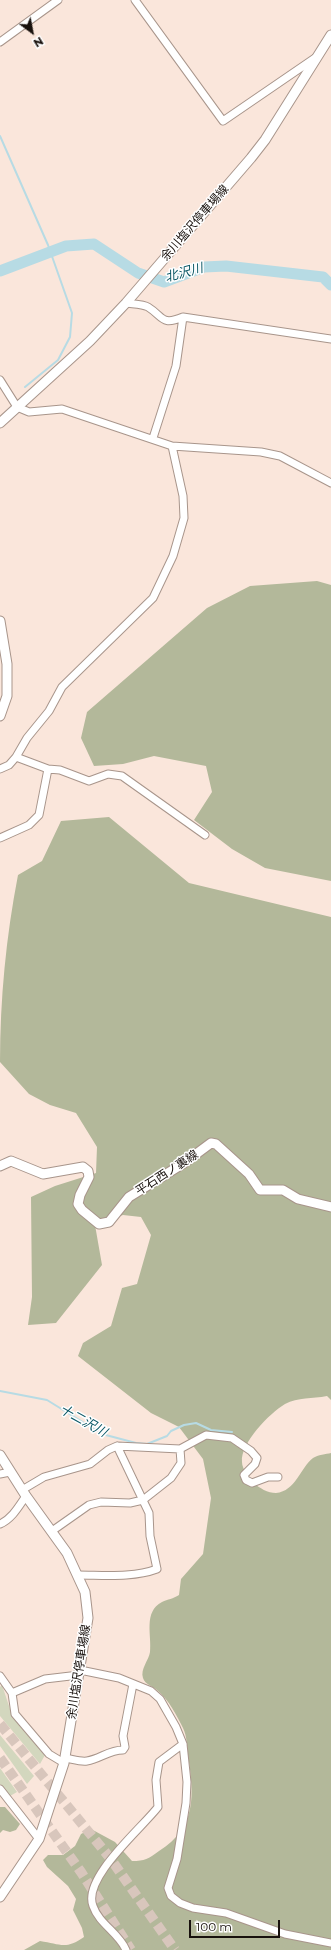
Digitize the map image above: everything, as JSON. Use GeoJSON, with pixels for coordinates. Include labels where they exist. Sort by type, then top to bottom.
{"type":"FeatureCollection","features":[{"type":"Feature","properties":{"kind":"main road","name":"余川塩沢停車場線"},"geometry":{"type":"LineString","coordinates":[[0,423],[90,340],[141,287],[265,140],[331,35]]}},
{"type":"Feature","properties":{"kind":"main road"},"geometry":{"type":"LineString","coordinates":[[0,621],[7,664],[7,696],[0,716]]}},
{"type":"Feature","properties":{"kind":"main road","name":"平石西ノ裏線"},"geometry":{"type":"LineString","coordinates":[[0,1166],[11,1161],[43,1174],[83,1167],[88,1171],[89,1177],[80,1195],[78,1204],[82,1210],[100,1224],[109,1222],[129,1197],[184,1163],[211,1143],[216,1144],[249,1174],[260,1190],[283,1190],[298,1199],[331,1207]]}},
{"type":"Feature","properties":{"kind":"main road","name":"余川塩沢停車場線"},"geometry":{"type":"LineString","coordinates":[[0,1455],[24,1493],[67,1553],[78,1575],[88,1604],[88,1618],[80,1673],[64,1760],[39,1839],[31,1853],[0,1896]]}},
{"type":"Feature","properties":{"kind":"street"},"geometry":{"type":"LineString","coordinates":[[0,42],[58,0]]}},
{"type":"Feature","properties":{"kind":"street"},"geometry":{"type":"LineString","coordinates":[[135,0],[223,121],[318,56]]}},
{"type":"Feature","properties":{"kind":"street"},"geometry":{"type":"LineString","coordinates":[[126,304],[147,306],[161,319],[171,322],[183,317],[331,339]]}},
{"type":"Feature","properties":{"kind":"street"},"geometry":{"type":"LineString","coordinates":[[153,438],[176,366],[183,317]]}},
{"type":"Feature","properties":{"kind":"street"},"geometry":{"type":"LineString","coordinates":[[0,380],[17,407],[29,412],[62,409],[153,438],[172,446],[261,452],[280,456],[331,483]]}},
{"type":"Feature","properties":{"kind":"street"},"geometry":{"type":"LineString","coordinates":[[0,769],[9,765],[16,757],[28,738],[49,711],[62,687],[153,598],[173,556],[184,518],[183,496],[172,446]]}},
{"type":"Feature","properties":{"kind":"street"},"geometry":{"type":"LineString","coordinates":[[16,757],[48,769],[60,770],[89,781],[108,774],[122,776],[205,835]]}},
{"type":"Feature","properties":{"kind":"street"},"geometry":{"type":"LineString","coordinates":[[0,838],[29,825],[39,815],[48,769]]}},
{"type":"Feature","properties":{"kind":"street"},"geometry":{"type":"LineString","coordinates":[[0,1524],[6,1522],[14,1512],[24,1493],[44,1477],[90,1464],[108,1450],[117,1446],[180,1449],[206,1435],[232,1438],[252,1451],[257,1458],[254,1464],[244,1475],[246,1480],[252,1483],[268,1477],[278,1477]]}},
{"type":"Feature","properties":{"kind":"street"},"geometry":{"type":"LineString","coordinates":[[78,1575],[128,1574],[148,1572],[157,1569],[150,1536],[150,1513],[117,1446]]}},
{"type":"Feature","properties":{"kind":"street"},"geometry":{"type":"LineString","coordinates":[[52,1531],[89,1506],[101,1502],[130,1503],[143,1500],[171,1478],[181,1463],[180,1449]]}},
{"type":"Feature","properties":{"kind":"street"},"geometry":{"type":"LineString","coordinates":[[0,1474],[10,1472]]}},
{"type":"Feature","properties":{"kind":"street"},"geometry":{"type":"LineString","coordinates":[[12,1693],[45,1679],[80,1673],[119,1678],[152,1691],[160,1699],[176,1727],[183,1744],[187,1782],[186,1803],[177,1859],[168,1888],[171,1896],[180,1903],[193,1908],[226,1913],[285,1934],[331,1943]]}},
{"type":"Feature","properties":{"kind":"street"},"geometry":{"type":"LineString","coordinates":[[0,1676],[12,1693],[15,1714],[49,1754],[64,1760],[86,1761],[99,1757],[112,1750],[123,1750],[125,1747],[124,1736],[133,1684]]}},
{"type":"Feature","properties":{"kind":"street"},"geometry":{"type":"LineString","coordinates":[[126,1950],[96,1913],[92,1905],[92,1893],[95,1883],[105,1867],[158,1806],[156,1780],[159,1762],[183,1744]]}},
{"type":"Feature","properties":{"kind":"street"},"geometry":{"type":"LineString","coordinates":[[0,1789],[39,1839]]}},
{"type":"Feature","properties":{"kind":"green space"},"geometry":{"type":"Polygon","coordinates":[[[317,581],[331,585],[331,881],[265,868],[232,849],[194,820],[212,792],[206,766],[154,756],[123,764],[94,766],[81,738],[87,712],[207,608],[250,586],[317,581]]]}},
{"type":"Feature","properties":{"kind":"green space"},"geometry":{"type":"Polygon","coordinates":[[[109,817],[189,883],[331,917],[331,1400],[327,1396],[300,1399],[285,1404],[279,1408],[264,1421],[251,1438],[243,1454],[242,1465],[248,1476],[258,1487],[276,1493],[283,1491],[293,1484],[308,1462],[313,1458],[331,1453],[331,1950],[24,1950],[40,1941],[67,1945],[72,1944],[84,1937],[82,1928],[73,1910],[76,1899],[68,1886],[47,1867],[43,1860],[48,1855],[63,1855],[75,1846],[81,1834],[91,1829],[115,1842],[132,1861],[146,1859],[171,1842],[180,1832],[190,1809],[191,1797],[190,1770],[187,1742],[184,1731],[169,1703],[158,1691],[145,1682],[142,1675],[150,1652],[150,1618],[152,1612],[156,1606],[162,1602],[179,1595],[181,1579],[203,1554],[211,1498],[203,1459],[179,1427],[151,1413],[78,1356],[83,1343],[111,1326],[122,1288],[137,1284],[151,1235],[141,1217],[123,1215],[95,1225],[102,1265],[56,1323],[28,1325],[32,1297],[31,1197],[55,1186],[96,1173],[97,1147],[76,1113],[50,1105],[29,1094],[0,1062],[4,968],[18,875],[42,861],[61,821],[109,817]]]}},
{"type":"Feature","properties":{"kind":"green space"},"geometry":{"type":"Polygon","coordinates":[[[2,1685],[12,1715],[45,1755],[40,1764],[0,1716],[0,1687],[2,1685]]]}},
{"type":"Feature","properties":{"kind":"green space"},"geometry":{"type":"Polygon","coordinates":[[[0,1735],[34,1776],[27,1784],[0,1746],[0,1735]]]}},
{"type":"Feature","properties":{"kind":"green space"},"geometry":{"type":"Polygon","coordinates":[[[0,1768],[17,1792],[10,1796],[8,1796],[0,1784],[0,1768]]]}},
{"type":"Feature","properties":{"kind":"green space"},"geometry":{"type":"Polygon","coordinates":[[[0,1807],[5,1807],[20,1824],[16,1830],[10,1832],[3,1830],[0,1833],[0,1807]]]}},
{"type":"Feature","properties":{"kind":"waterway"},"geometry":{"type":"LineString","coordinates":[[0,136],[48,245],[72,313],[70,337],[58,360],[25,387]]}},
{"type":"Feature","properties":{"kind":"waterway","name":"北沢川"},"geometry":{"type":"LineString","coordinates":[[0,271],[66,246],[94,244],[138,273],[164,282],[204,267],[226,266],[323,277],[331,285]]}},
{"type":"Feature","properties":{"kind":"waterway","name":"十二沢川"},"geometry":{"type":"LineString","coordinates":[[0,1391],[47,1400],[102,1434],[136,1443],[147,1444],[167,1436],[171,1431],[184,1425],[196,1423],[211,1430],[232,1432]]}},
{"type":"Feature","properties":{"kind":"tunnel"},"geometry":{"type":"LineString","coordinates":[[0,1724],[110,1858],[175,1950]]}},
{"type":"Feature","properties":{"kind":"tunnel"},"geometry":{"type":"LineString","coordinates":[[0,1758],[81,1872],[131,1950]]}}]}
